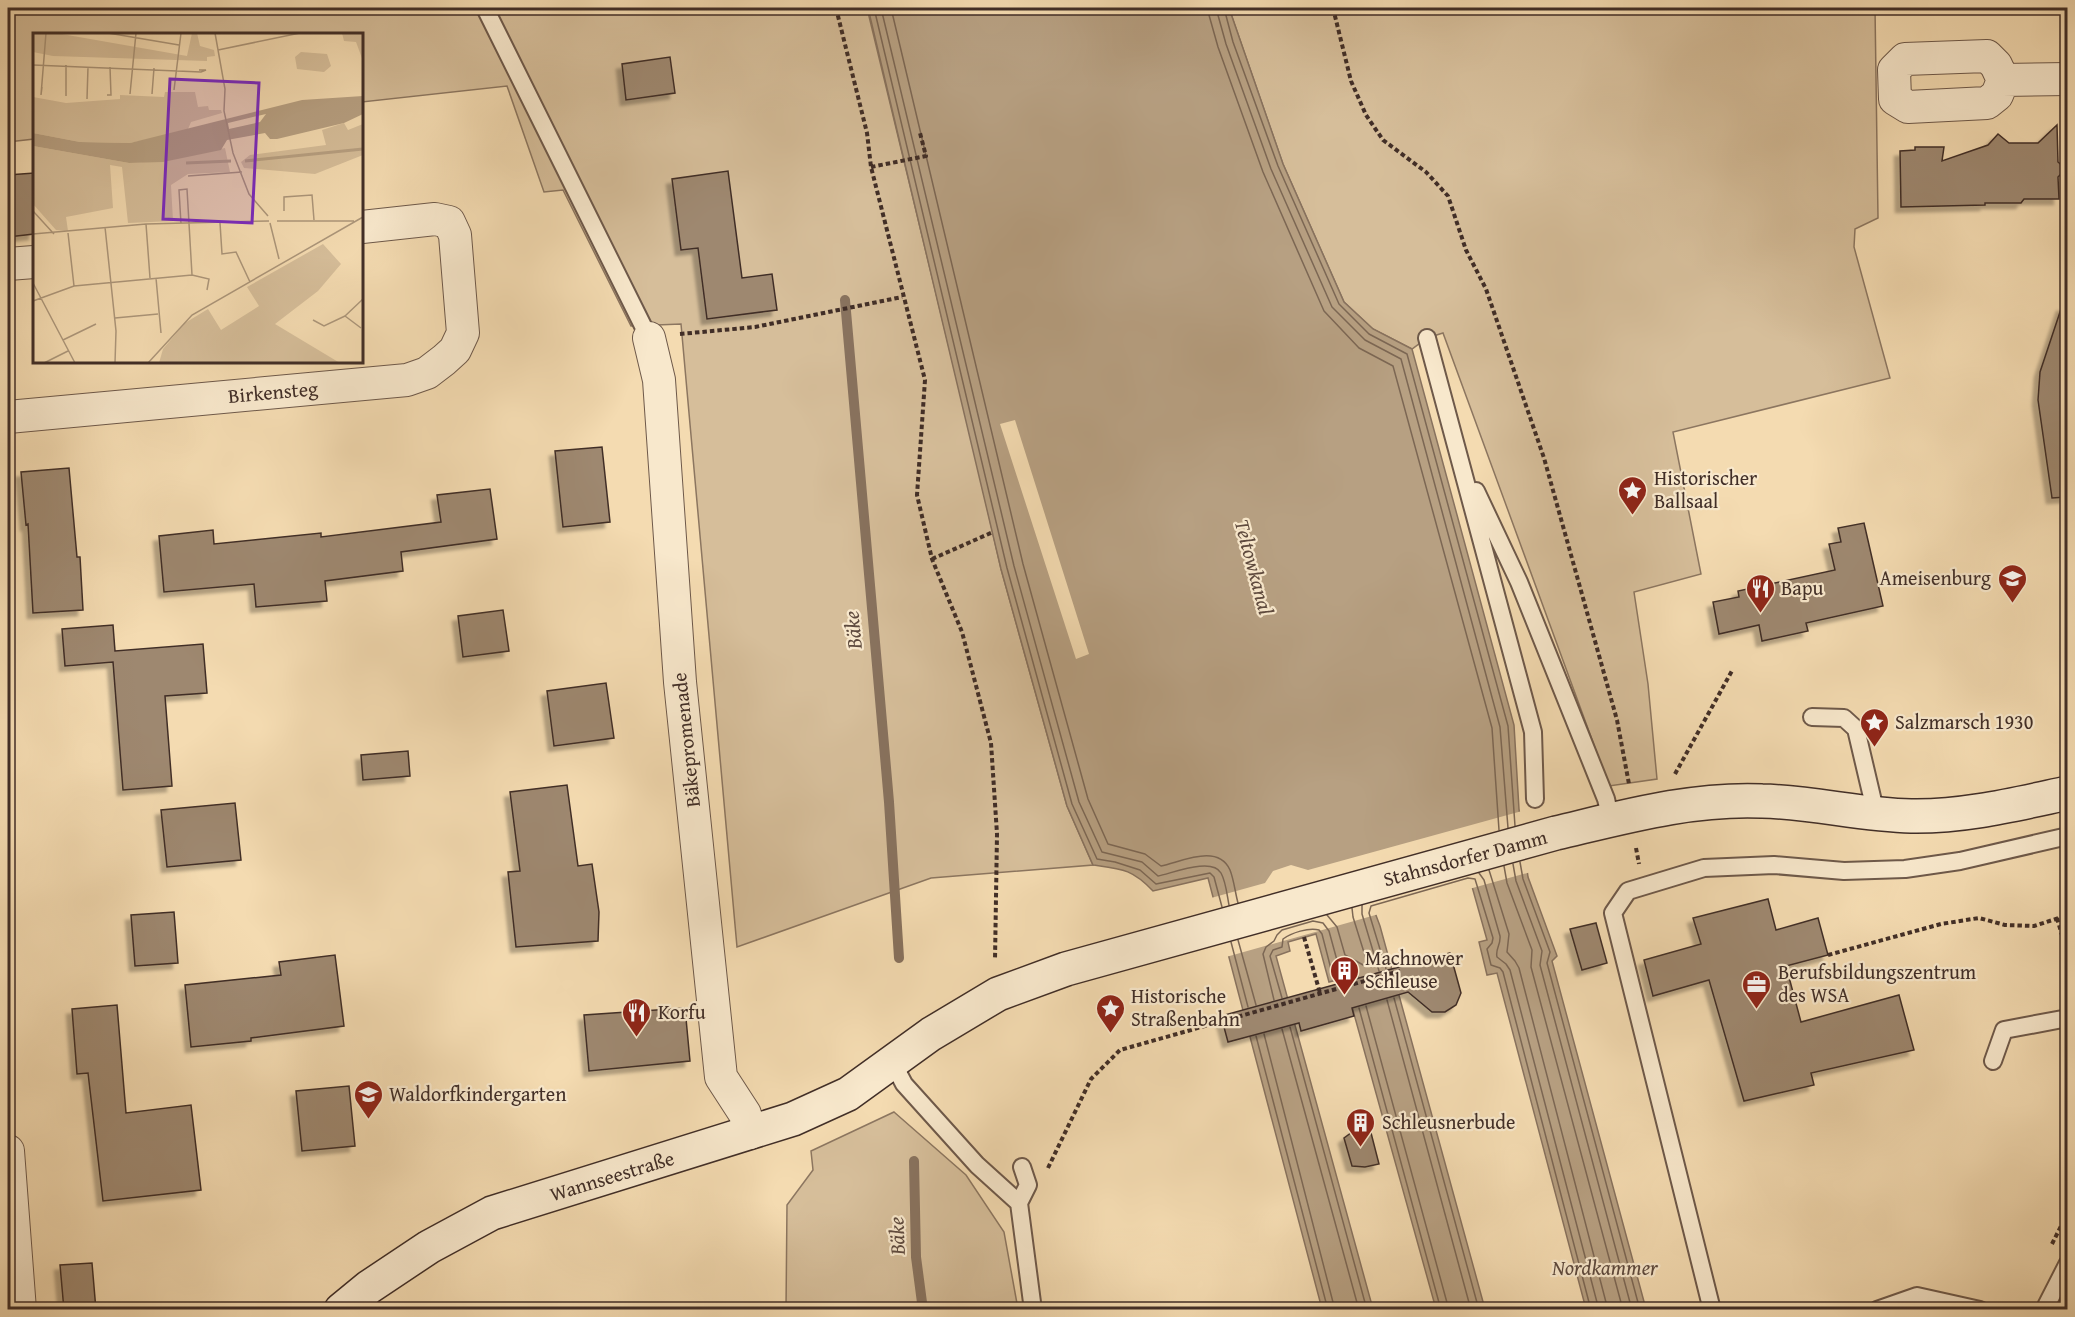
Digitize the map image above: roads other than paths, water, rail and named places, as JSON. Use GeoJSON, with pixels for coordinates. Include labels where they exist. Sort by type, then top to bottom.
{"type":"FeatureCollection","features":[{"type":"Feature","properties":{"kind":"street"},"geometry":{"type":"LineString","coordinates":[[2003,80],[2067,79]]}},
{"type":"Feature","properties":{"kind":"street","name":"Birkensteg"},"geometry":{"type":"LineString","coordinates":[[8,417],[407,380],[427,373],[455,350],[463,333],[455,235],[449,222],[435,219],[363,227]]}},
{"type":"Feature","properties":{"kind":"street"},"geometry":{"type":"LineString","coordinates":[[8,264],[33,262]]}},
{"type":"Feature","properties":{"kind":"street","name":"Bäkepromenade"},"geometry":{"type":"LineString","coordinates":[[649,338],[659,380],[680,682],[721,1077],[745,1114],[750,1133]]}},
{"type":"Feature","properties":{"kind":"street","name":"Stahnsdorfer Damm"},"geometry":{"type":"LineString","coordinates":[[893,1063],[931,1034],[998,994],[1066,969],[1556,833],[1611,820],[1675,806],[1761,801],[1876,814],[1913,816],[1964,814],[2067,793]]}},
{"type":"Feature","properties":{"kind":"street","name":"Wannseestraße"},"geometry":{"type":"LineString","coordinates":[[341,1310],[369,1287],[429,1247],[492,1213],[793,1119],[848,1094],[893,1063]]}},
{"type":"Feature","properties":{"kind":"street"},"geometry":{"type":"LineString","coordinates":[[8,1151],[20,1310]]}},
{"type":"Feature","properties":{"kind":"lane"},"geometry":{"type":"LineString","coordinates":[[485,8],[649,338]]}},
{"type":"Feature","properties":{"kind":"lane"},"geometry":{"type":"LineString","coordinates":[[1427,338],[1533,732],[1535,799]]}},
{"type":"Feature","properties":{"kind":"lane"},"geometry":{"type":"LineString","coordinates":[[1457,449],[1520,582],[1606,800],[1611,820]]}},
{"type":"Feature","properties":{"kind":"lane"},"geometry":{"type":"LineString","coordinates":[[1812,717],[1844,717],[1856,729],[1876,814]]}},
{"type":"Feature","properties":{"kind":"lane"},"geometry":{"type":"LineString","coordinates":[[1712,1310],[1613,914],[1628,891],[1704,868],[1774,865],[1844,871],[1905,869],[1960,861],[2067,836]]}},
{"type":"Feature","properties":{"kind":"lane"},"geometry":{"type":"LineString","coordinates":[[1993,1061],[2004,1030],[2067,1018]]}},
{"type":"Feature","properties":{"kind":"lane"},"geometry":{"type":"LineString","coordinates":[[893,1063],[904,1084],[977,1165],[1019,1203]]}},
{"type":"Feature","properties":{"kind":"lane"},"geometry":{"type":"LineString","coordinates":[[1022,1167],[1028,1185],[1019,1203],[1034,1310]]}},
{"type":"Feature","properties":{"kind":"lane"},"geometry":{"type":"LineString","coordinates":[[2044,1310],[2067,1263]]}},
{"type":"Feature","properties":{"kind":"lane"},"geometry":{"type":"LineString","coordinates":[[1877,1310],[1917,1296],[1980,1310]]}},
{"type":"Feature","properties":{"kind":"water"},"geometry":{"type":"Polygon","coordinates":[[[868,8],[1229,8],[1283,164],[1344,302],[1373,329],[1412,349],[1514,725],[1519,809],[1528,877],[1557,956],[1552,961],[1646,1309],[1586,1309],[1497,973],[1487,975],[1479,942],[1487,940],[1471,883],[1374,910],[1485,1309],[1436,1309],[1344,978],[1329,982],[1316,934],[1288,942],[1290,951],[1276,956],[1373,1309],[1322,1309],[1208,878],[1153,891],[1139,878],[1126,871],[1093,865],[1067,806],[1001,569],[868,8]]]}},
{"type":"Feature","properties":{"kind":"waterway","name":"Bäke"},"geometry":{"type":"LineString","coordinates":[[845,300],[889,802],[899,958]]}},
{"type":"Feature","properties":{"kind":"waterway","name":"Bäke"},"geometry":{"type":"LineString","coordinates":[[914,1161],[916,1257],[923,1310]]}},
{"type":"Feature","properties":{"kind":"place","name":"Historischer Ballsaal"},"geometry":{"type":"Point","coordinates":[1633,516]}},
{"type":"Feature","properties":{"kind":"place","name":"Ameisenburg"},"geometry":{"type":"Point","coordinates":[2012,604]}},
{"type":"Feature","properties":{"kind":"place","name":"Bapu"},"geometry":{"type":"Point","coordinates":[1760,614]}},
{"type":"Feature","properties":{"kind":"place","name":"Salzmarsch 1930"},"geometry":{"type":"Point","coordinates":[1874,748]}},
{"type":"Feature","properties":{"kind":"place","name":"Machnower Schleuse"},"geometry":{"type":"Point","coordinates":[1344,996]}},
{"type":"Feature","properties":{"kind":"place","name":"Berufsbildungszentrum des WSA"},"geometry":{"type":"Point","coordinates":[1757,1010]}},
{"type":"Feature","properties":{"kind":"place","name":"Historische Straßenbahn"},"geometry":{"type":"Point","coordinates":[1110,1034]}},
{"type":"Feature","properties":{"kind":"place","name":"Korfu"},"geometry":{"type":"Point","coordinates":[637,1038]}},
{"type":"Feature","properties":{"kind":"place","name":"Waldorfkindergarten"},"geometry":{"type":"Point","coordinates":[368,1120]}},
{"type":"Feature","properties":{"kind":"place","name":"Schleusnerbude"},"geometry":{"type":"Point","coordinates":[1361,1148]}},
{"type":"Feature","properties":{"kind":"water label","name":"Teltowkanal"},"geometry":{"type":"Point","coordinates":[1254,567]}},
{"type":"Feature","properties":{"kind":"water label","name":"Nordkammer"},"geometry":{"type":"Point","coordinates":[1605,1268]}}]}
